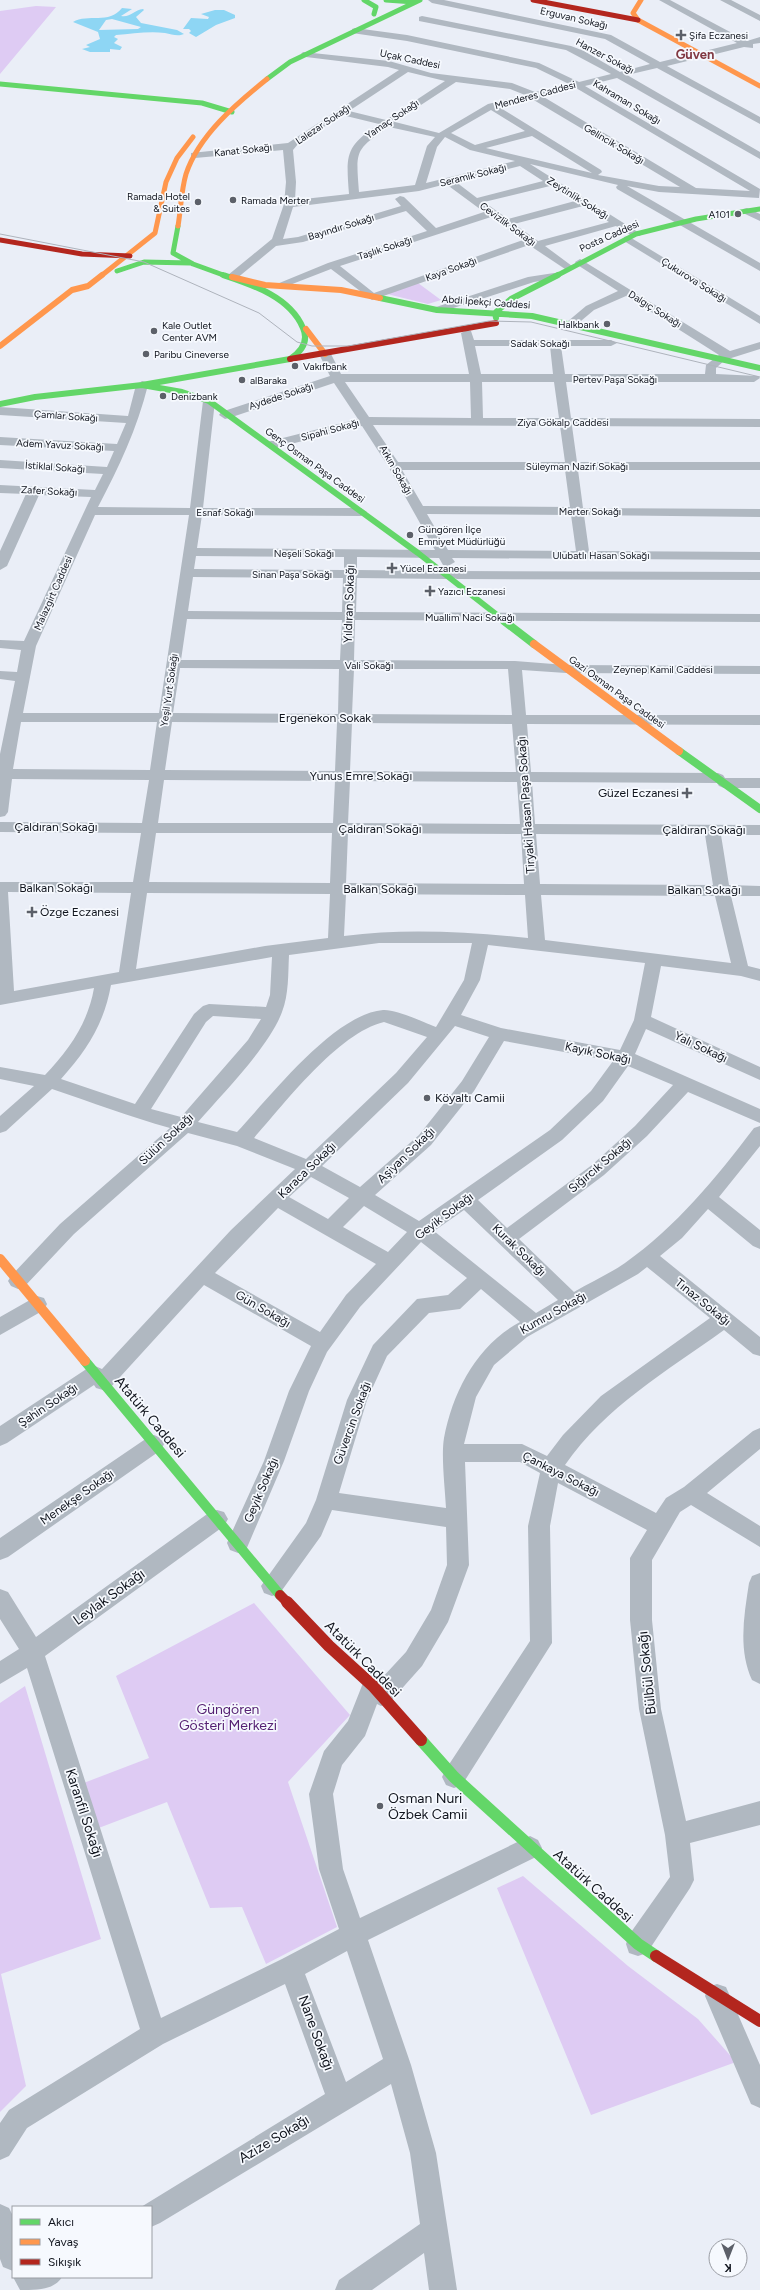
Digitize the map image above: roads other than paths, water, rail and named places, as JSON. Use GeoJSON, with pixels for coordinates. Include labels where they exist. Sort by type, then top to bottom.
{"type":"FeatureCollection","features":[{"type":"Feature","properties":{"kind":"main road"},"geometry":{"type":"LineString","coordinates":[[364,0],[376,6],[374,14]]}},
{"type":"Feature","properties":{"kind":"main road"},"geometry":{"type":"LineString","coordinates":[[386,0],[409,1]]}},
{"type":"Feature","properties":{"kind":"main road"},"geometry":{"type":"LineString","coordinates":[[533,0],[638,20],[760,86]]}},
{"type":"Feature","properties":{"kind":"main road"},"geometry":{"type":"LineString","coordinates":[[638,20],[633,13],[641,0]]}},
{"type":"Feature","properties":{"kind":"main road"},"geometry":{"type":"LineString","coordinates":[[265,68],[374,14],[409,1]]}},
{"type":"Feature","properties":{"kind":"main road"},"geometry":{"type":"LineString","coordinates":[[325,354],[306,329],[299,316],[289,306],[232,277],[190,263],[179,258],[173,253],[187,172],[195,155],[232,112],[272,73],[306,54],[355,31],[409,1]]}},
{"type":"Feature","properties":{"kind":"main road"},"geometry":{"type":"LineString","coordinates":[[0,84],[202,103],[220,103],[232,112]]}},
{"type":"Feature","properties":{"kind":"main road"},"geometry":{"type":"LineString","coordinates":[[88,286],[154,233],[159,203],[169,171],[189,142],[220,103],[244,85]]}},
{"type":"Feature","properties":{"kind":"main road"},"geometry":{"type":"LineString","coordinates":[[0,240],[106,256],[124,256],[140,252],[158,240],[173,223],[181,209]]}},
{"type":"Feature","properties":{"kind":"main road","name":"Posta Caddesi"},"geometry":{"type":"LineString","coordinates":[[495,313],[511,299],[632,236],[683,222],[760,209]]}},
{"type":"Feature","properties":{"kind":"main road"},"geometry":{"type":"LineString","coordinates":[[61,250],[81,255],[87,263]]}},
{"type":"Feature","properties":{"kind":"main road"},"geometry":{"type":"LineString","coordinates":[[72,290],[88,286],[125,266],[150,261],[190,263]]}},
{"type":"Feature","properties":{"kind":"main road"},"geometry":{"type":"LineString","coordinates":[[0,346],[72,290],[83,276]]}},
{"type":"Feature","properties":{"kind":"main road","name":"Abdi İpekçi Caddesi"},"geometry":{"type":"LineString","coordinates":[[232,277],[265,285],[341,290],[437,310],[532,316],[725,357],[758,375]]}},
{"type":"Feature","properties":{"kind":"main road"},"geometry":{"type":"LineString","coordinates":[[495,313],[495,318],[504,322]]}},
{"type":"Feature","properties":{"kind":"main road","name":"Abdi İpekçi Caddesi"},"geometry":{"type":"LineString","coordinates":[[142,385],[504,322],[526,323],[679,360]]}},
{"type":"Feature","properties":{"kind":"main road"},"geometry":{"type":"LineString","coordinates":[[290,359],[301,352],[305,346],[306,329]]}},
{"type":"Feature","properties":{"kind":"main road"},"geometry":{"type":"LineString","coordinates":[[706,366],[758,375]]}},
{"type":"Feature","properties":{"kind":"main road"},"geometry":{"type":"LineString","coordinates":[[0,404],[25,398],[142,385]]}},
{"type":"Feature","properties":{"kind":"main road","name":"Genç Osman Paşa Caddesi"},"geometry":{"type":"LineString","coordinates":[[142,385],[182,392],[209,402],[225,415],[271,445],[418,553],[451,575]]}},
{"type":"Feature","properties":{"kind":"main road"},"geometry":{"type":"LineString","coordinates":[[2,395],[25,398]]}},
{"type":"Feature","properties":{"kind":"main road","name":"Gazi Osman Paşa Caddesi"},"geometry":{"type":"LineString","coordinates":[[464,588],[566,669],[760,809]]}},
{"type":"Feature","properties":{"kind":"main road","name":"Atatürk Caddesi"},"geometry":{"type":"LineString","coordinates":[[0,1260],[238,1543],[272,1586],[329,1646],[377,1690],[454,1777],[530,1848],[638,1944],[717,1996],[760,2021]]}},
{"type":"Feature","properties":{"kind":"street"},"geometry":{"type":"LineString","coordinates":[[663,0],[760,51]]}},
{"type":"Feature","properties":{"kind":"street"},"geometry":{"type":"LineString","coordinates":[[724,0],[760,18]]}},
{"type":"Feature","properties":{"kind":"street"},"geometry":{"type":"LineString","coordinates":[[404,42],[430,8],[409,1]]}},
{"type":"Feature","properties":{"kind":"street","name":"Erguvan Sokağı"},"geometry":{"type":"LineString","coordinates":[[430,8],[595,33],[608,37],[760,121]]}},
{"type":"Feature","properties":{"kind":"street","name":"Hanzer Sokağı"},"geometry":{"type":"LineString","coordinates":[[430,8],[581,53],[760,156]]}},
{"type":"Feature","properties":{"kind":"street","name":"Kahraman Sokağı"},"geometry":{"type":"LineString","coordinates":[[355,31],[404,42],[539,66],[576,84],[760,194]]}},
{"type":"Feature","properties":{"kind":"street","name":"Menderes Caddesi"},"geometry":{"type":"LineString","coordinates":[[419,188],[432,146],[443,135],[491,106],[760,40]]}},
{"type":"Feature","properties":{"kind":"street","name":"Uçak Caddesi"},"geometry":{"type":"LineString","coordinates":[[306,54],[391,61],[405,70],[454,79],[512,86],[533,95]]}},
{"type":"Feature","properties":{"kind":"street","name":"Lalezar Sokağı"},"geometry":{"type":"LineString","coordinates":[[274,243],[277,240],[289,204],[291,182],[288,150],[340,112],[405,70]]}},
{"type":"Feature","properties":{"kind":"street","name":"Yamaç Sokağı"},"geometry":{"type":"LineString","coordinates":[[354,197],[352,156],[354,148],[362,140],[386,123],[454,79]]}},
{"type":"Feature","properties":{"kind":"street","name":"Gelincik Sokağı"},"geometry":{"type":"LineString","coordinates":[[533,95],[695,192]]}},
{"type":"Feature","properties":{"kind":"street"},"geometry":{"type":"LineString","coordinates":[[491,106],[608,180],[683,222],[760,268]]}},
{"type":"Feature","properties":{"kind":"street"},"geometry":{"type":"LineString","coordinates":[[340,112],[443,135],[474,148],[524,162],[608,180],[659,189],[695,192],[760,194]]}},
{"type":"Feature","properties":{"kind":"street"},"geometry":{"type":"LineString","coordinates":[[474,148],[534,132]]}},
{"type":"Feature","properties":{"kind":"street","name":"Kanat Sokağı"},"geometry":{"type":"LineString","coordinates":[[195,155],[292,146]]}},
{"type":"Feature","properties":{"kind":"street","name":"Seramik Sokağı"},"geometry":{"type":"LineString","coordinates":[[419,188],[524,162]]}},
{"type":"Feature","properties":{"kind":"street","name":"Zeytinlik Sokağı"},"geometry":{"type":"LineString","coordinates":[[524,162],[552,182],[617,223],[632,236]]}},
{"type":"Feature","properties":{"kind":"street","name":"Cevizlik Sokağı"},"geometry":{"type":"LineString","coordinates":[[448,181],[568,268]]}},
{"type":"Feature","properties":{"kind":"street"},"geometry":{"type":"LineString","coordinates":[[476,201],[552,182]]}},
{"type":"Feature","properties":{"kind":"street"},"geometry":{"type":"LineString","coordinates":[[289,204],[419,188]]}},
{"type":"Feature","properties":{"kind":"street"},"geometry":{"type":"LineString","coordinates":[[392,192],[434,232]]}},
{"type":"Feature","properties":{"kind":"street"},"geometry":{"type":"LineString","coordinates":[[506,223],[584,202]]}},
{"type":"Feature","properties":{"kind":"street","name":"Bayındır Sokağı"},"geometry":{"type":"LineString","coordinates":[[274,243],[299,240],[408,207]]}},
{"type":"Feature","properties":{"kind":"street"},"geometry":{"type":"LineString","coordinates":[[747,211],[760,218]]}},
{"type":"Feature","properties":{"kind":"street","name":"Taşlık Sokağı"},"geometry":{"type":"LineString","coordinates":[[278,286],[332,265],[492,213]]}},
{"type":"Feature","properties":{"kind":"street","name":"Kaya Sokağı"},"geometry":{"type":"LineString","coordinates":[[372,297],[534,243],[617,223]]}},
{"type":"Feature","properties":{"kind":"street","name":"Çukurova Sokağı"},"geometry":{"type":"LineString","coordinates":[[632,236],[760,321]]}},
{"type":"Feature","properties":{"kind":"street"},"geometry":{"type":"LineString","coordinates":[[232,277],[274,243]]}},
{"type":"Feature","properties":{"kind":"street","name":"Dalgıç Sokağı"},"geometry":{"type":"LineString","coordinates":[[580,262],[627,291],[725,357]]}},
{"type":"Feature","properties":{"kind":"street"},"geometry":{"type":"LineString","coordinates":[[332,265],[372,297]]}},
{"type":"Feature","properties":{"kind":"street"},"geometry":{"type":"LineString","coordinates":[[437,310],[532,279],[554,276]]}},
{"type":"Feature","properties":{"kind":"street"},"geometry":{"type":"LineString","coordinates":[[571,324],[590,308],[627,291]]}},
{"type":"Feature","properties":{"kind":"street"},"geometry":{"type":"LineString","coordinates":[[465,328],[470,343],[476,380],[478,421]]}},
{"type":"Feature","properties":{"kind":"street","name":"Sadak Sokağı"},"geometry":{"type":"LineString","coordinates":[[470,343],[611,343]]}},
{"type":"Feature","properties":{"kind":"street"},"geometry":{"type":"LineString","coordinates":[[555,343],[583,555]]}},
{"type":"Feature","properties":{"kind":"street"},"geometry":{"type":"LineString","coordinates":[[712,379],[706,366],[725,357],[760,345]]}},
{"type":"Feature","properties":{"kind":"street","name":"Arkın Sokağı"},"geometry":{"type":"LineString","coordinates":[[325,354],[337,378],[366,420],[394,466],[443,554],[451,575],[464,588]]}},
{"type":"Feature","properties":{"kind":"street","name":"Pertev Paşa Sokağı"},"geometry":{"type":"LineString","coordinates":[[337,378],[476,380],[712,379],[758,375]]}},
{"type":"Feature","properties":{"kind":"street","name":"Aydede Sokağı"},"geometry":{"type":"LineString","coordinates":[[225,415],[337,378]]}},
{"type":"Feature","properties":{"kind":"street","name":"Malazgirt Caddesi"},"geometry":{"type":"LineString","coordinates":[[0,808],[5,739],[15,713],[29,646],[133,420],[142,385]]}},
{"type":"Feature","properties":{"kind":"street","name":"Yeşil Yurt Sokağı"},"geometry":{"type":"LineString","coordinates":[[127,977],[196,512],[209,402]]}},
{"type":"Feature","properties":{"kind":"street","name":"Çamlar Sokağı"},"geometry":{"type":"LineString","coordinates":[[0,411],[133,420]]}},
{"type":"Feature","properties":{"kind":"street","name":"Ziya Gökalp Caddesi"},"geometry":{"type":"LineString","coordinates":[[366,420],[760,422]]}},
{"type":"Feature","properties":{"kind":"street","name":"Sipahi Sokağı"},"geometry":{"type":"LineString","coordinates":[[271,445],[366,420]]}},
{"type":"Feature","properties":{"kind":"street","name":"Adem Yavuz Sokağı"},"geometry":{"type":"LineString","coordinates":[[0,441],[120,448]]}},
{"type":"Feature","properties":{"kind":"street","name":"İstiklal Sokağı"},"geometry":{"type":"LineString","coordinates":[[0,464],[110,471]]}},
{"type":"Feature","properties":{"kind":"street","name":"Süleyman Nazif Sokağı"},"geometry":{"type":"LineString","coordinates":[[394,466],[760,466]]}},
{"type":"Feature","properties":{"kind":"street","name":"Zafer Sokağı"},"geometry":{"type":"LineString","coordinates":[[0,489],[99,494]]}},
{"type":"Feature","properties":{"kind":"street"},"geometry":{"type":"LineString","coordinates":[[0,566],[34,491]]}},
{"type":"Feature","properties":{"kind":"street","name":"Merter Sokağı"},"geometry":{"type":"LineString","coordinates":[[419,510],[760,513]]}},
{"type":"Feature","properties":{"kind":"street","name":"Esnaf Sokağı"},"geometry":{"type":"LineString","coordinates":[[90,511],[361,512]]}},
{"type":"Feature","properties":{"kind":"street","name":"Neşeli Sokağı"},"geometry":{"type":"LineString","coordinates":[[190,552],[443,554]]}},
{"type":"Feature","properties":{"kind":"street","name":"Yıldıran Sokağı"},"geometry":{"type":"LineString","coordinates":[[336,943],[351,553]]}},
{"type":"Feature","properties":{"kind":"street","name":"Ulubatlı Hasan Sokağı"},"geometry":{"type":"LineString","coordinates":[[443,554],[760,556]]}},
{"type":"Feature","properties":{"kind":"street"},"geometry":{"type":"LineString","coordinates":[[609,555],[612,576]]}},
{"type":"Feature","properties":{"kind":"street","name":"Sinan Paşa Sokağı"},"geometry":{"type":"LineString","coordinates":[[186,573],[760,576]]}},
{"type":"Feature","properties":{"kind":"street","name":"Muallim Naci Sokağı"},"geometry":{"type":"LineString","coordinates":[[180,615],[760,618]]}},
{"type":"Feature","properties":{"kind":"street"},"geometry":{"type":"LineString","coordinates":[[0,644],[29,646]]}},
{"type":"Feature","properties":{"kind":"street","name":"Vali Sokağı"},"geometry":{"type":"LineString","coordinates":[[173,664],[515,665],[566,669]]}},
{"type":"Feature","properties":{"kind":"street","name":"Tiryaki Hasan Paşa Sokağı"},"geometry":{"type":"LineString","coordinates":[[515,665],[537,945]]}},
{"type":"Feature","properties":{"kind":"street","name":"Zeynep Kamil Caddesi"},"geometry":{"type":"LineString","coordinates":[[566,669],[760,670]]}},
{"type":"Feature","properties":{"kind":"street"},"geometry":{"type":"LineString","coordinates":[[0,675],[22,677]]}},
{"type":"Feature","properties":{"kind":"street","name":"Ergenekon Sokak"},"geometry":{"type":"LineString","coordinates":[[0,708],[15,713],[165,717],[760,720]]}},
{"type":"Feature","properties":{"kind":"street","name":"Yunus Emre Sokağı"},"geometry":{"type":"LineString","coordinates":[[2,774],[524,777],[760,783]]}},
{"type":"Feature","properties":{"kind":"street","name":"Çaldıran Sokağı"},"geometry":{"type":"LineString","coordinates":[[0,827],[760,830]]}},
{"type":"Feature","properties":{"kind":"street"},"geometry":{"type":"LineString","coordinates":[[712,830],[722,890],[741,970]]}},
{"type":"Feature","properties":{"kind":"street","name":"Balkan Sokağı"},"geometry":{"type":"LineString","coordinates":[[0,887],[760,891]]}},
{"type":"Feature","properties":{"kind":"street"},"geometry":{"type":"LineString","coordinates":[[0,892],[3,998],[103,982],[281,950],[379,937],[481,939],[741,970],[760,975]]}},
{"type":"Feature","properties":{"kind":"street","name":"Karaca Sokağı"},"geometry":{"type":"LineString","coordinates":[[99,1378],[204,1274],[238,1235],[310,1168],[402,1078],[439,1035],[451,1018],[472,980],[481,939]]}},
{"type":"Feature","properties":{"kind":"street","name":"Sülün Sokağı"},"geometry":{"type":"LineString","coordinates":[[18,1281],[67,1229],[184,1126],[254,1044],[273,1013],[278,995],[281,950]]}},
{"type":"Feature","properties":{"kind":"street","name":"Geyik Sokağı"},"geometry":{"type":"LineString","coordinates":[[238,1543],[274,1462],[299,1391],[323,1343],[353,1301],[420,1231],[556,1135],[597,1096],[625,1057],[642,1020],[654,959]]}},
{"type":"Feature","properties":{"kind":"street"},"geometry":{"type":"LineString","coordinates":[[0,1126],[50,1082],[79,1047],[96,1013],[103,982]]}},
{"type":"Feature","properties":{"kind":"street"},"geometry":{"type":"LineString","coordinates":[[138,1113],[200,1018],[209,1010],[273,1013]]}},
{"type":"Feature","properties":{"kind":"street"},"geometry":{"type":"LineString","coordinates":[[241,1140],[332,1043],[359,1024],[384,1016],[439,1035]]}},
{"type":"Feature","properties":{"kind":"street","name":"Kayık Sokağı"},"geometry":{"type":"LineString","coordinates":[[451,1018],[500,1034],[625,1057],[760,1116]]}},
{"type":"Feature","properties":{"kind":"street","name":"Yalı Sokağı"},"geometry":{"type":"LineString","coordinates":[[642,1020],[760,1074]]}},
{"type":"Feature","properties":{"kind":"street","name":"Aşiyan Sokağı"},"geometry":{"type":"LineString","coordinates":[[330,1229],[362,1196],[425,1140],[468,1086],[500,1034]]}},
{"type":"Feature","properties":{"kind":"street"},"geometry":{"type":"LineString","coordinates":[[0,1073],[50,1082],[104,1099],[138,1113],[241,1140],[310,1168],[362,1196],[420,1231],[535,1323]]}},
{"type":"Feature","properties":{"kind":"street","name":"Sığırcık Sokağı"},"geometry":{"type":"LineString","coordinates":[[507,1238],[598,1170],[641,1131],[685,1083]]}},
{"type":"Feature","properties":{"kind":"street","name":"Kumru Sokağı"},"geometry":{"type":"LineString","coordinates":[[377,1690],[414,1659],[440,1615],[458,1565],[454,1439],[466,1395],[487,1359],[520,1331],[631,1269],[647,1256],[675,1233],[707,1198],[759,1136]]}},
{"type":"Feature","properties":{"kind":"street"},"geometry":{"type":"LineString","coordinates":[[277,1198],[390,1263]]}},
{"type":"Feature","properties":{"kind":"street"},"geometry":{"type":"LineString","coordinates":[[707,1198],[760,1241]]}},
{"type":"Feature","properties":{"kind":"street","name":"Kurak Sokağı"},"geometry":{"type":"LineString","coordinates":[[465,1199],[572,1302]]}},
{"type":"Feature","properties":{"kind":"street","name":"Tınaz Sokağı"},"geometry":{"type":"LineString","coordinates":[[647,1256],[760,1348]]}},
{"type":"Feature","properties":{"kind":"street","name":"Gün Sokağı"},"geometry":{"type":"LineString","coordinates":[[204,1274],[323,1343]]}},
{"type":"Feature","properties":{"kind":"street","name":"Güvercin Sokağı"},"geometry":{"type":"LineString","coordinates":[[272,1586],[314,1529],[326,1500],[357,1400],[380,1351],[424,1305],[453,1303],[480,1278]]}},
{"type":"Feature","properties":{"kind":"street"},"geometry":{"type":"LineString","coordinates":[[0,1327],[37,1304]]}},
{"type":"Feature","properties":{"kind":"street"},"geometry":{"type":"LineString","coordinates":[[454,1777],[541,1643],[539,1526],[551,1468],[570,1441],[608,1402],[724,1319]]}},
{"type":"Feature","properties":{"kind":"street","name":"Şahin Sokağı"},"geometry":{"type":"LineString","coordinates":[[0,1437],[99,1378]]}},
{"type":"Feature","properties":{"kind":"street","name":"Bülbül Sokağı"},"geometry":{"type":"LineString","coordinates":[[638,1944],[682,1880],[677,1835],[650,1709],[642,1620],[641,1558],[673,1505],[691,1494],[739,1453],[760,1438]]}},
{"type":"Feature","properties":{"kind":"street","name":"Menekşe Sokağı"},"geometry":{"type":"LineString","coordinates":[[0,1550],[154,1444]]}},
{"type":"Feature","properties":{"kind":"street","name":"Çankaya Sokağı"},"geometry":{"type":"LineString","coordinates":[[455,1453],[522,1453],[660,1526]]}},
{"type":"Feature","properties":{"kind":"street"},"geometry":{"type":"LineString","coordinates":[[691,1494],[760,1537]]}},
{"type":"Feature","properties":{"kind":"street"},"geometry":{"type":"LineString","coordinates":[[326,1500],[457,1519]]}},
{"type":"Feature","properties":{"kind":"street","name":"Leylak Sokağı"},"geometry":{"type":"LineString","coordinates":[[0,1673],[34,1652],[217,1519]]}},
{"type":"Feature","properties":{"kind":"street"},"geometry":{"type":"LineString","coordinates":[[760,1582],[757,1634],[760,1673]]}},
{"type":"Feature","properties":{"kind":"street","name":"Karanfil Sokağı"},"geometry":{"type":"LineString","coordinates":[[0,1599],[34,1652],[154,2035]]}},
{"type":"Feature","properties":{"kind":"street"},"geometry":{"type":"LineString","coordinates":[[377,1690],[357,1728],[332,1759],[322,1794],[331,1869],[398,2065],[423,2154],[443,2290]]}},
{"type":"Feature","properties":{"kind":"street"},"geometry":{"type":"LineString","coordinates":[[677,1835],[760,1813]]}},
{"type":"Feature","properties":{"kind":"street"},"geometry":{"type":"LineString","coordinates":[[0,2147],[18,2120],[154,2035],[291,1968],[354,1934],[530,1848]]}},
{"type":"Feature","properties":{"kind":"street","name":"Nane Sokağı"},"geometry":{"type":"LineString","coordinates":[[291,1968],[340,2099]]}},
{"type":"Feature","properties":{"kind":"street"},"geometry":{"type":"LineString","coordinates":[[717,1996],[760,2095]]}},
{"type":"Feature","properties":{"kind":"street","name":"Azize Sokağı"},"geometry":{"type":"LineString","coordinates":[[152,2213],[398,2065]]}},
{"type":"Feature","properties":{"kind":"street"},"geometry":{"type":"LineString","coordinates":[[1,2227],[12,2254]]}},
{"type":"Feature","properties":{"kind":"street"},"geometry":{"type":"LineString","coordinates":[[349,2290],[434,2230]]}},
{"type":"Feature","properties":{"kind":"water"},"geometry":{"type":"Polygon","coordinates":[[[122,8],[132,9],[121,16],[127,16],[143,9],[144,10],[136,17],[141,23],[177,30],[184,34],[177,35],[152,32],[116,35],[114,37],[118,39],[114,43],[122,47],[120,50],[110,49],[110,52],[90,52],[82,49],[90,47],[86,45],[100,39],[98,32],[73,22],[85,18],[105,18],[117,13],[122,8]],[[112,19],[106,20],[99,30],[138,29],[141,27],[112,19]]]}},
{"type":"Feature","properties":{"kind":"water"},"geometry":{"type":"Polygon","coordinates":[[[215,10],[224,10],[235,15],[235,18],[216,25],[196,37],[189,33],[191,31],[189,29],[183,29],[191,18],[208,19],[209,17],[201,14],[215,10]]]}},
{"type":"Feature","properties":{"kind":"tram line"},"geometry":{"type":"LineString","coordinates":[[0,234],[144,262],[259,313],[297,342],[312,346],[348,346],[489,321],[531,322],[760,377]]}},
{"type":"Feature","properties":{"kind":"place","name":"Şifa Eczanesi"},"geometry":{"type":"Point","coordinates":[681,35]}},
{"type":"Feature","properties":{"kind":"place","name":"Ramada Merter"},"geometry":{"type":"Point","coordinates":[233,200]}},
{"type":"Feature","properties":{"kind":"place","name":"Ramada Hotel & Suites"},"geometry":{"type":"Point","coordinates":[198,202]}},
{"type":"Feature","properties":{"kind":"place","name":"A101"},"geometry":{"type":"Point","coordinates":[738,214]}},
{"type":"Feature","properties":{"kind":"place","name":"Halkbank"},"geometry":{"type":"Point","coordinates":[607,324]}},
{"type":"Feature","properties":{"kind":"place","name":"Kale Outlet Center AVM"},"geometry":{"type":"Point","coordinates":[154,331]}},
{"type":"Feature","properties":{"kind":"place","name":"Paribu Cineverse"},"geometry":{"type":"Point","coordinates":[146,354]}},
{"type":"Feature","properties":{"kind":"place","name":"Vakıfbank"},"geometry":{"type":"Point","coordinates":[295,366]}},
{"type":"Feature","properties":{"kind":"place","name":"alBaraka"},"geometry":{"type":"Point","coordinates":[242,380]}},
{"type":"Feature","properties":{"kind":"place","name":"Denizbank"},"geometry":{"type":"Point","coordinates":[163,396]}},
{"type":"Feature","properties":{"kind":"place","name":"Güngören İlçe Emniyet Müdürlüğü"},"geometry":{"type":"Point","coordinates":[410,535]}},
{"type":"Feature","properties":{"kind":"place","name":"Yücel Eczanesi"},"geometry":{"type":"Point","coordinates":[392,568]}},
{"type":"Feature","properties":{"kind":"place","name":"Yazıcı Eczanesi"},"geometry":{"type":"Point","coordinates":[430,591]}},
{"type":"Feature","properties":{"kind":"place","name":"Güzel Eczanesi"},"geometry":{"type":"Point","coordinates":[687,793]}},
{"type":"Feature","properties":{"kind":"place","name":"Özge Eczanesi"},"geometry":{"type":"Point","coordinates":[32,912]}},
{"type":"Feature","properties":{"kind":"place","name":"Köyaltı Camii"},"geometry":{"type":"Point","coordinates":[427,1098]}},
{"type":"Feature","properties":{"kind":"place","name":"Osman Nuri Özbek Camii"},"geometry":{"type":"Point","coordinates":[380,1806]}},
{"type":"Feature","properties":{"kind":"district","name":"Güven"},"geometry":{"type":"Point","coordinates":[695,54]}},
{"type":"Feature","properties":{"kind":"park label","name":"Güngören Gösteri Merkezi"},"geometry":{"type":"Point","coordinates":[228,1718]}}]}
